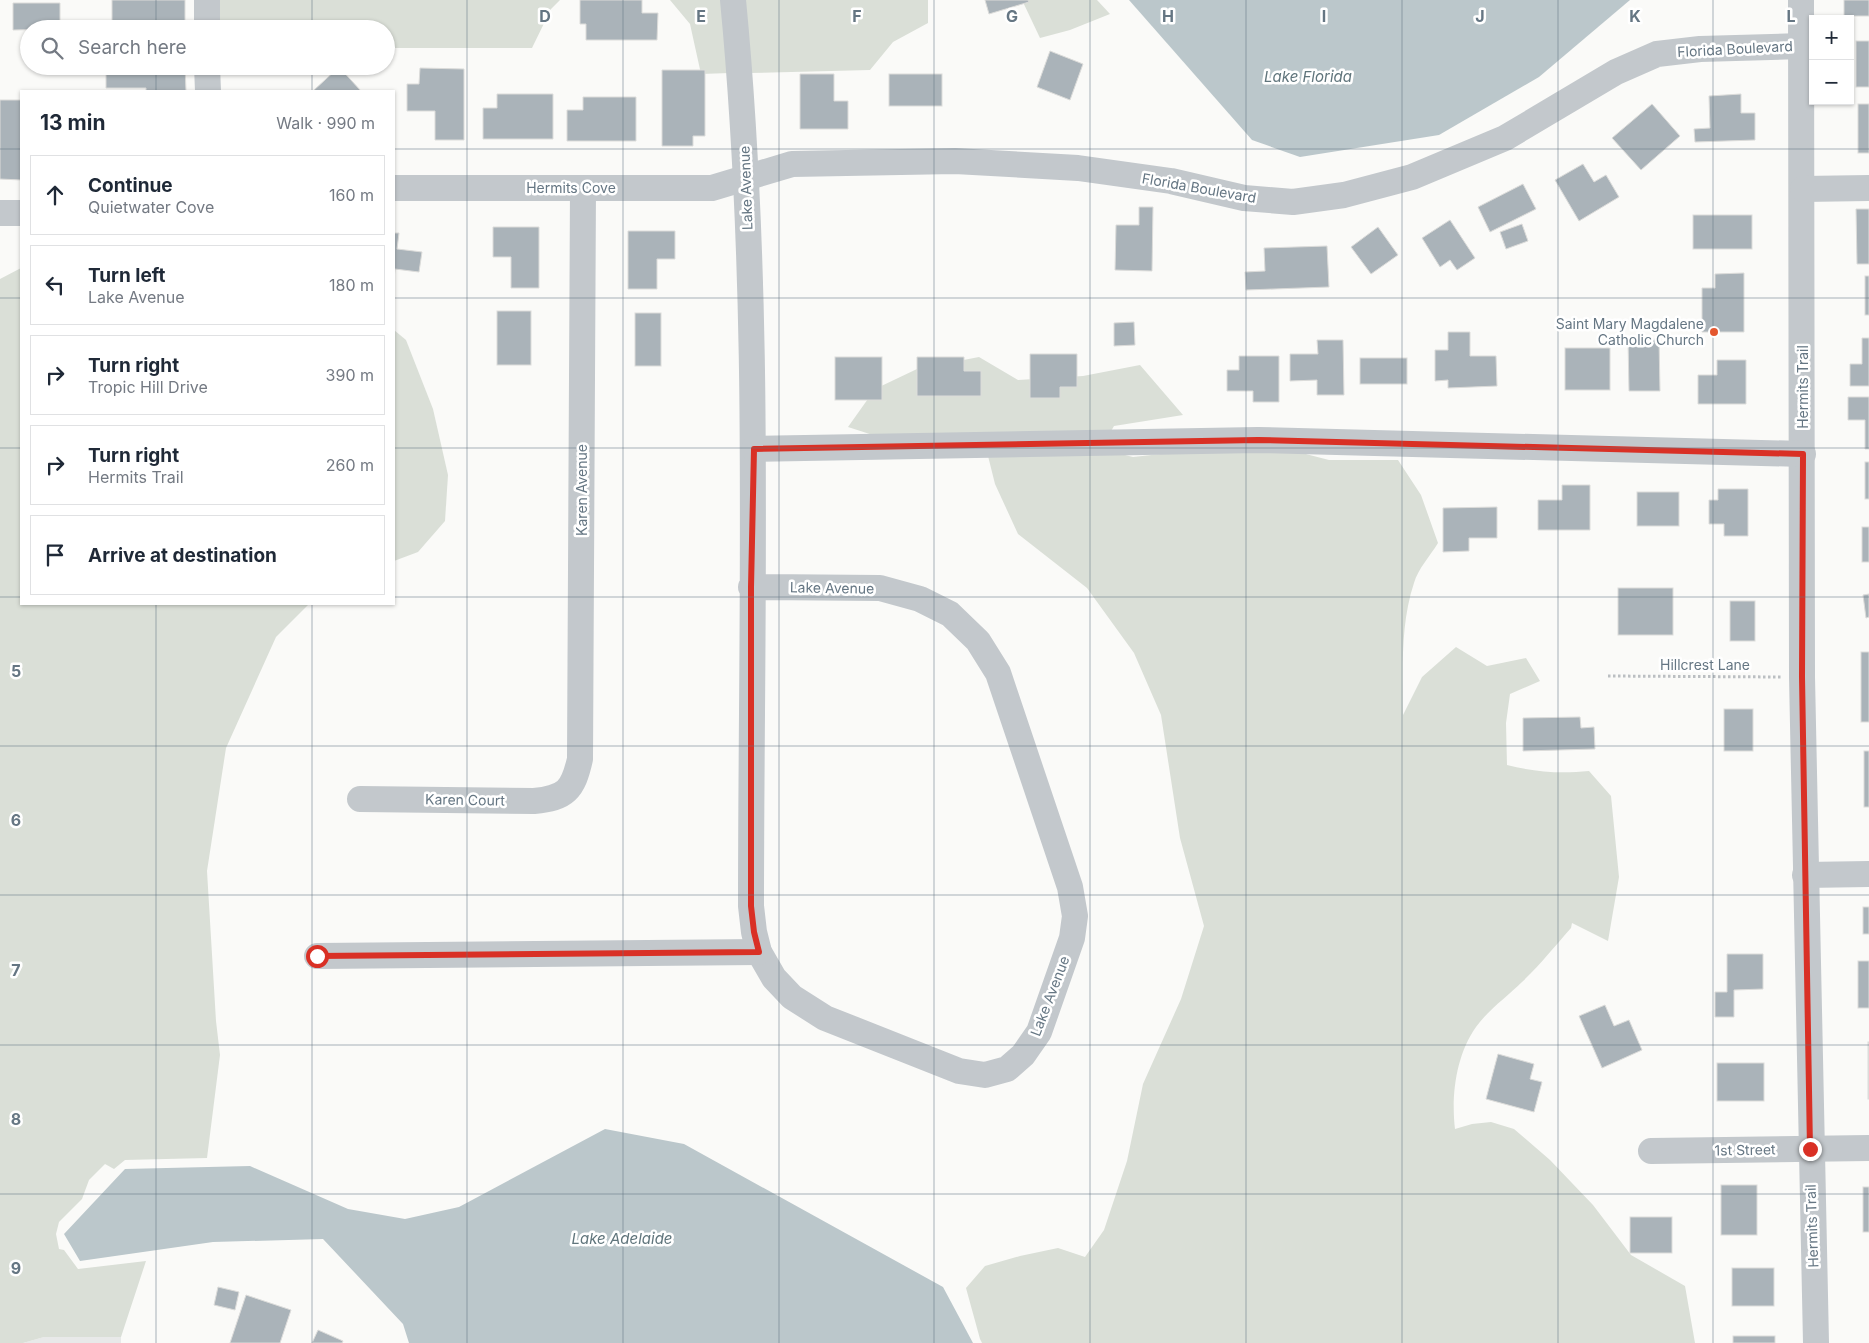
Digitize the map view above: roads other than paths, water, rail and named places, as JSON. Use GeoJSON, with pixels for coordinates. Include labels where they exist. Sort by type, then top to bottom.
{"type":"FeatureCollection","features":[{"type":"Feature","properties":{"kind":"street"},"geometry":{"type":"LineString","coordinates":[[207,0],[207,20]]}},
{"type":"Feature","properties":{"kind":"street","name":"Lake Avenue"},"geometry":{"type":"LineString","coordinates":[[733,0],[742,96],[746,176],[754,449],[751,587],[751,906],[759,952],[774,978],[792,997],[825,1018],[959,1071],[985,1075],[1006,1069],[1023,1055],[1039,1032],[1072,938],[1075,916],[1070,888],[998,673],[978,641],[950,614],[920,599],[880,588],[751,587]]}},
{"type":"Feature","properties":{"kind":"street","name":"Hermits Trail"},"geometry":{"type":"LineString","coordinates":[[1801,0],[1804,875],[1816,1343]]}},
{"type":"Feature","properties":{"kind":"street","name":"Florida Boulevard"},"geometry":{"type":"LineString","coordinates":[[746,176],[792,164],[955,162],[1078,168],[1171,181],[1244,198],[1293,202],[1344,195],[1412,177],[1505,138],[1616,72],[1657,54],[1700,49],[1802,46]]}},
{"type":"Feature","properties":{"kind":"street"},"geometry":{"type":"LineString","coordinates":[[207,75],[208,90]]}},
{"type":"Feature","properties":{"kind":"street","name":"Hermits Cove"},"geometry":{"type":"LineString","coordinates":[[395,188],[712,188],[746,176]]}},
{"type":"Feature","properties":{"kind":"street","name":"Karen Avenue"},"geometry":{"type":"LineString","coordinates":[[568,790],[576,775],[580,759],[583,188]]}},
{"type":"Feature","properties":{"kind":"street"},"geometry":{"type":"LineString","coordinates":[[1803,189],[1869,188]]}},
{"type":"Feature","properties":{"kind":"street"},"geometry":{"type":"LineString","coordinates":[[0,213],[20,213]]}},
{"type":"Feature","properties":{"kind":"street"},"geometry":{"type":"LineString","coordinates":[[754,449],[1258,440],[1803,454]]}},
{"type":"Feature","properties":{"kind":"street","name":"Karen Court"},"geometry":{"type":"LineString","coordinates":[[360,799],[534,801],[554,799],[568,790]]}},
{"type":"Feature","properties":{"kind":"street"},"geometry":{"type":"LineString","coordinates":[[1804,875],[1869,874]]}},
{"type":"Feature","properties":{"kind":"street"},"geometry":{"type":"LineString","coordinates":[[317,956],[759,952]]}},
{"type":"Feature","properties":{"kind":"street","name":"1st Street"},"geometry":{"type":"LineString","coordinates":[[1651,1151],[1869,1148]]}},
{"type":"Feature","properties":{"kind":"water","name":"Lake Florida"},"geometry":{"type":"Polygon","coordinates":[[[1129,0],[1630,0],[1539,77],[1439,135],[1300,157],[1252,140],[1129,0]]]}},
{"type":"Feature","properties":{"kind":"water","name":"Lake Adelaide"},"geometry":{"type":"Polygon","coordinates":[[[605,1129],[684,1144],[943,1287],[973,1343],[409,1343],[403,1324],[323,1239],[213,1242],[80,1261],[64,1234],[125,1169],[250,1166],[348,1209],[405,1219],[459,1207],[605,1129]]]}},
{"type":"Feature","properties":{"kind":"place","name":"Saint Mary Magdalene Catholic Church"},"geometry":{"type":"Point","coordinates":[1714,332]}}]}
